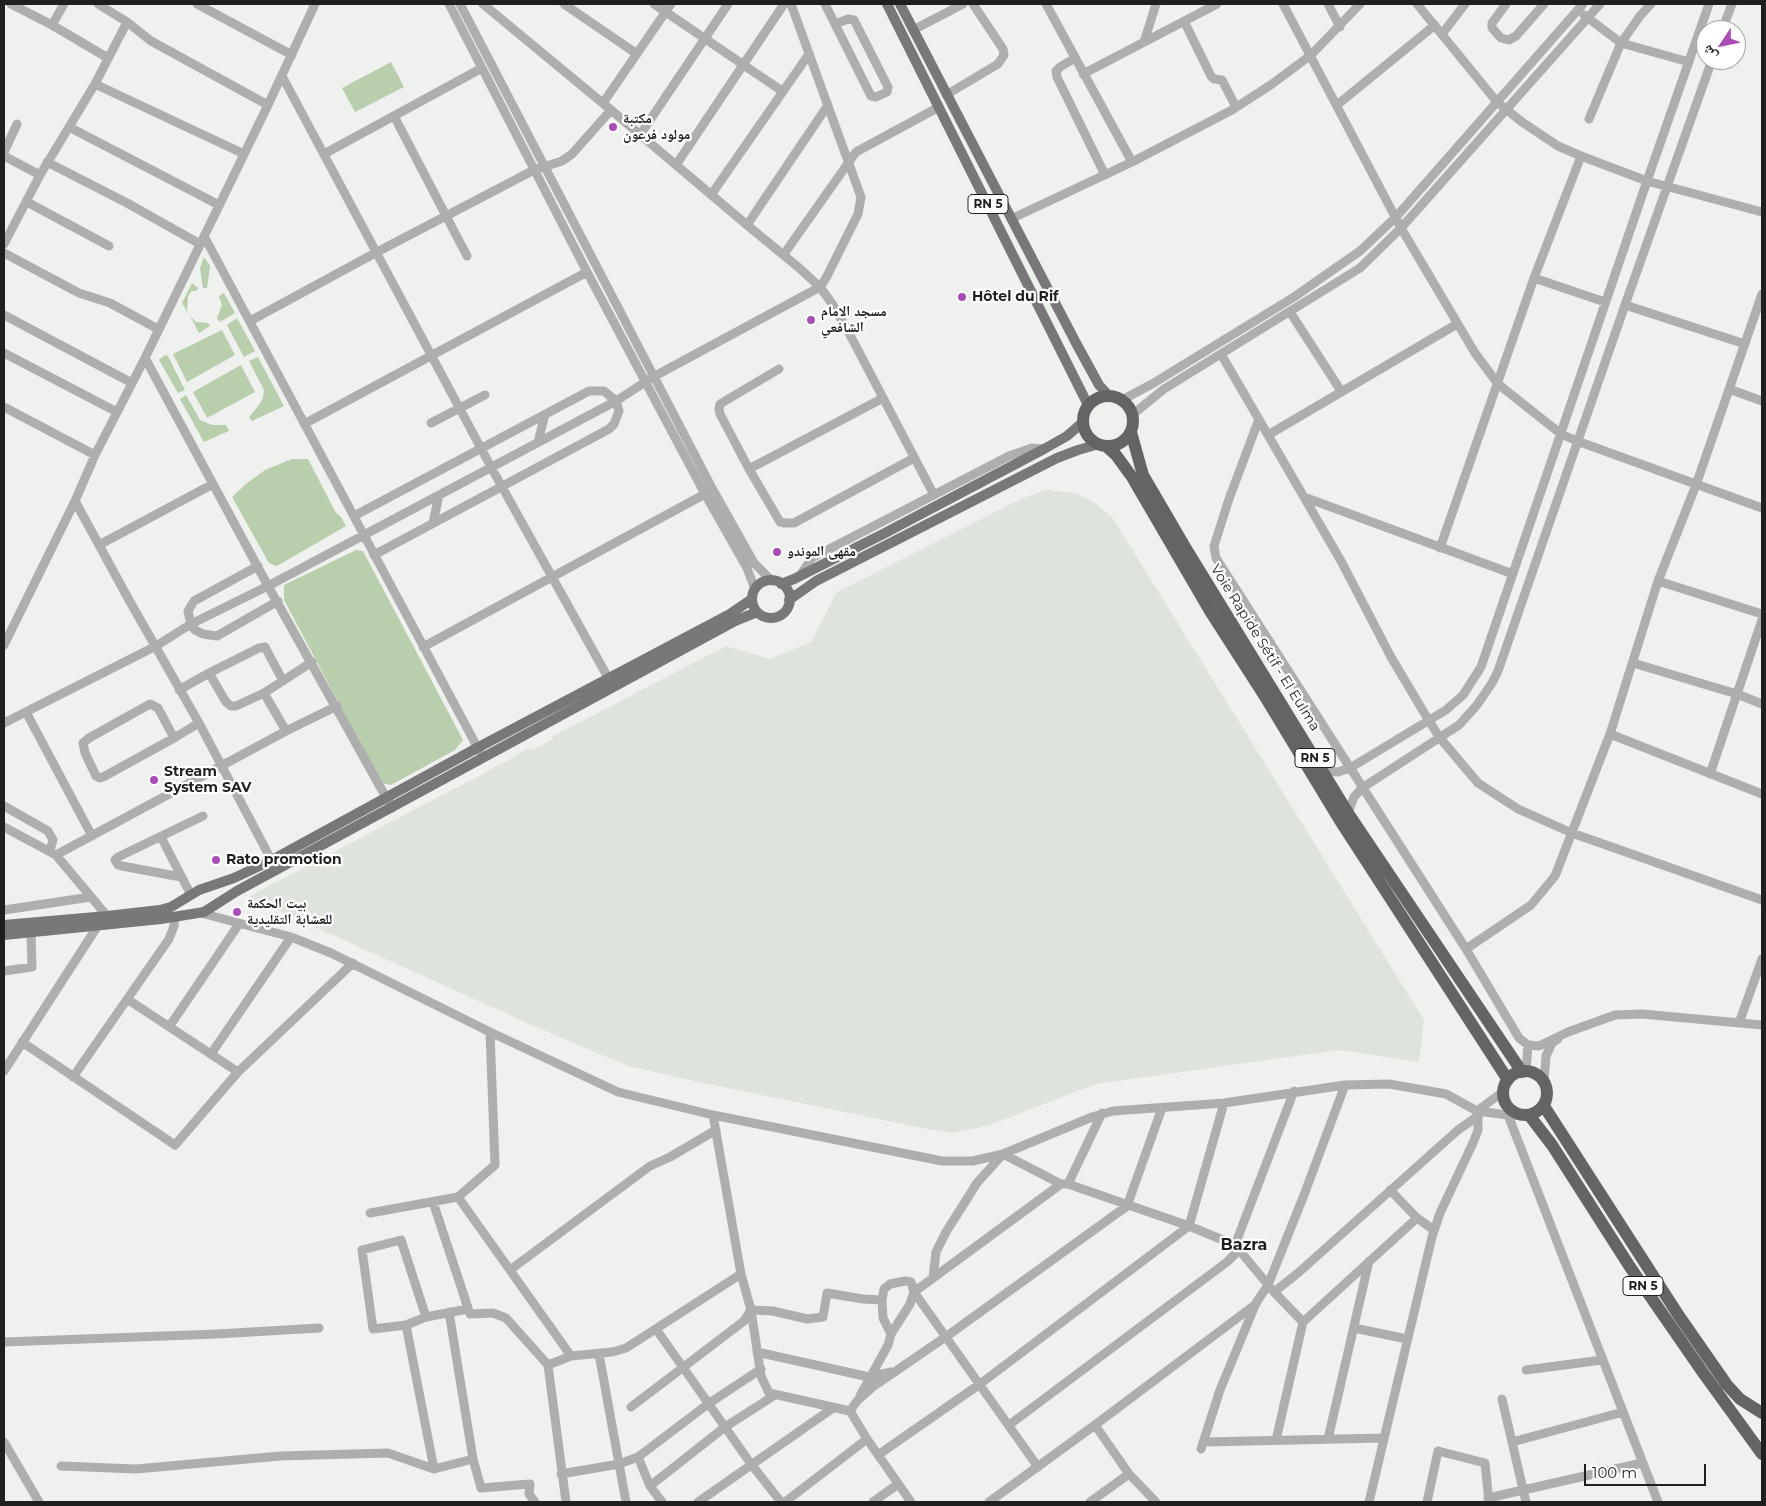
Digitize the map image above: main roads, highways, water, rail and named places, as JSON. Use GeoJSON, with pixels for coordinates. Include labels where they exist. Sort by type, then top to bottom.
{"type":"FeatureCollection","features":[{"type":"Feature","properties":{"kind":"highway"},"geometry":{"type":"LineString","coordinates":[[1109,396],[1122,400],[1130,409],[1133,426],[1131,432],[1120,443],[1103,445],[1088,436],[1083,422],[1088,405],[1101,397],[1109,396]]}},
{"type":"Feature","properties":{"kind":"highway","name":"Voie Rapide Sétif - El Eulma"},"geometry":{"type":"LineString","coordinates":[[1131,432],[1143,475],[1156,500],[1348,813],[1524,1072]]}},
{"type":"Feature","properties":{"kind":"highway","name":"Voie Rapide Sétif - El Eulma"},"geometry":{"type":"LineString","coordinates":[[1103,445],[1116,456],[1132,477],[1210,611],[1506,1085]]}},
{"type":"Feature","properties":{"kind":"highway"},"geometry":{"type":"LineString","coordinates":[[1506,1085],[1518,1073],[1524,1072]]}},
{"type":"Feature","properties":{"kind":"highway","name":"RN 5"},"geometry":{"type":"LineString","coordinates":[[1524,1072],[1539,1076],[1544,1082],[1547,1095],[1544,1106],[1679,1316],[1740,1399],[1762,1413]]}},
{"type":"Feature","properties":{"kind":"highway","name":"RN 5"},"geometry":{"type":"LineString","coordinates":[[1506,1085],[1504,1099],[1508,1106],[1514,1112],[1525,1115],[1552,1145],[1630,1267],[1762,1454]]}},
{"type":"Feature","properties":{"kind":"highway"},"geometry":{"type":"LineString","coordinates":[[1525,1115],[1536,1112],[1544,1106]]}},
{"type":"Feature","properties":{"kind":"main road","name":"RN 5"},"geometry":{"type":"LineString","coordinates":[[887,4],[1088,405]]}},
{"type":"Feature","properties":{"kind":"main road","name":"RN 5"},"geometry":{"type":"LineString","coordinates":[[900,4],[1076,343],[1099,385],[1109,396]]}},
{"type":"Feature","properties":{"kind":"main road"},"geometry":{"type":"LineString","coordinates":[[4,935],[97,927],[160,915],[190,895],[207,887],[274,864],[392,808],[483,758],[730,614],[754,594],[762,583],[798,577],[885,534],[1067,436],[1083,422]]}},
{"type":"Feature","properties":{"kind":"main road"},"geometry":{"type":"LineString","coordinates":[[789,600],[816,582],[1057,458],[1078,450],[1103,445]]}},
{"type":"Feature","properties":{"kind":"main road"},"geometry":{"type":"LineString","coordinates":[[754,594],[754,608],[757,612],[766,618],[776,617],[785,612],[789,600],[787,591],[776,582]]}},
{"type":"Feature","properties":{"kind":"main road"},"geometry":{"type":"LineString","coordinates":[[4,926],[106,916],[160,915],[175,917],[201,913],[216,906],[274,864],[477,748],[735,621],[757,612]]}},
{"type":"Feature","properties":{"kind":"main road"},"geometry":{"type":"LineString","coordinates":[[207,887],[214,896],[216,906]]}},
{"type":"Feature","properties":{"kind":"main road"},"geometry":{"type":"LineString","coordinates":[[190,895],[195,907],[201,913]]}},
{"type":"Feature","properties":{"kind":"place","name":"مكتبة مولود فرعون"},"geometry":{"type":"Point","coordinates":[613,127]}},
{"type":"Feature","properties":{"kind":"place","name":"Hôtel du Rif"},"geometry":{"type":"Point","coordinates":[962,297]}},
{"type":"Feature","properties":{"kind":"place","name":"مسجد الامام الشافعي"},"geometry":{"type":"Point","coordinates":[811,320]}},
{"type":"Feature","properties":{"kind":"place","name":"مقهى الموندو"},"geometry":{"type":"Point","coordinates":[777,552]}},
{"type":"Feature","properties":{"kind":"place","name":"Stream System SAV"},"geometry":{"type":"Point","coordinates":[154,780]}},
{"type":"Feature","properties":{"kind":"place","name":"Rato promotion"},"geometry":{"type":"Point","coordinates":[216,860]}},
{"type":"Feature","properties":{"kind":"place","name":"بيت الحكمة للعشابة التقليدية"},"geometry":{"type":"Point","coordinates":[237,912]}},
{"type":"Feature","properties":{"kind":"district","name":"Bazra"},"geometry":{"type":"Point","coordinates":[1244,1245]}}]}
